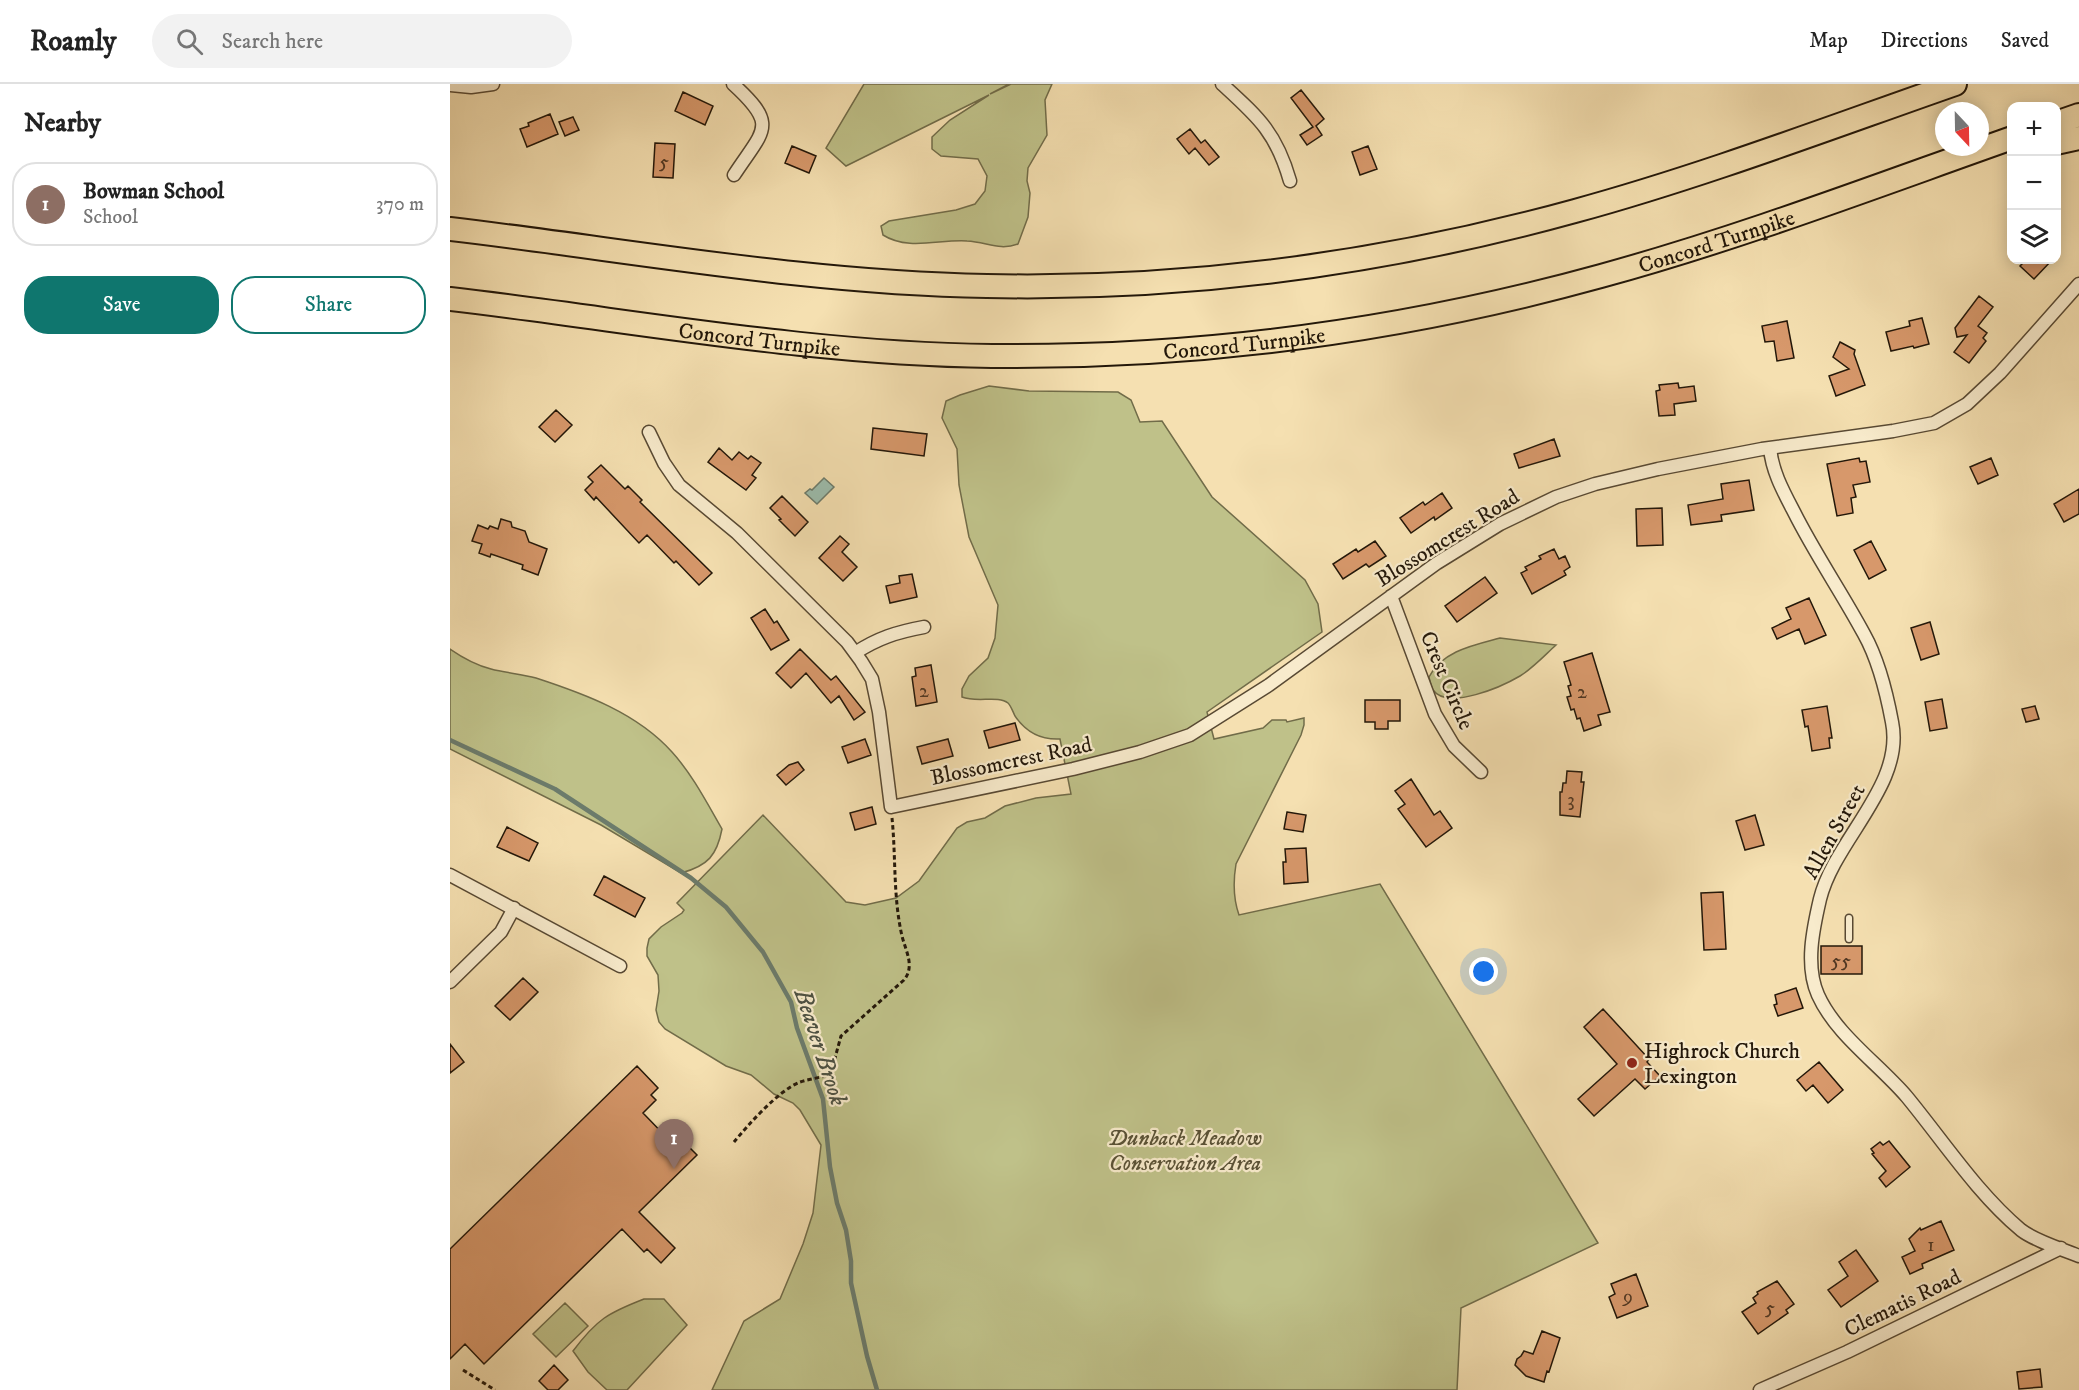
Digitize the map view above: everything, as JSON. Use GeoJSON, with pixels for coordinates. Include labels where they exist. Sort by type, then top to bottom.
{"type":"FeatureCollection","features":[{"type":"Feature","properties":{"kind":"highway"},"geometry":{"type":"LineString","coordinates":[[450,229],[795,275],[877,282],[1063,286],[1216,278],[1359,259],[1518,226],[1597,205],[1699,173],[1955,84]]}},
{"type":"Feature","properties":{"kind":"highway"},"geometry":{"type":"LineString","coordinates":[[2061,121],[2079,115]]}},
{"type":"Feature","properties":{"kind":"highway"},"geometry":{"type":"LineString","coordinates":[[2061,142],[2079,138]]}},
{"type":"Feature","properties":{"kind":"highway","name":"Concord Turnpike"},"geometry":{"type":"LineString","coordinates":[[450,299],[711,335],[881,351],[990,356],[1072,355],[1234,346],[1395,324],[1571,285],[1735,235],[2007,140]]}},
{"type":"Feature","properties":{"kind":"highway"},"geometry":{"type":"LineString","coordinates":[[1951,160],[2007,151]]}},
{"type":"Feature","properties":{"kind":"street"},"geometry":{"type":"LineString","coordinates":[[450,85],[471,87],[493,84]]}},
{"type":"Feature","properties":{"kind":"street"},"geometry":{"type":"LineString","coordinates":[[733,84],[755,105],[761,114],[763,123],[759,137],[734,175]]}},
{"type":"Feature","properties":{"kind":"street"},"geometry":{"type":"LineString","coordinates":[[1222,84],[1257,116],[1269,132],[1283,159],[1290,181]]}},
{"type":"Feature","properties":{"kind":"street","name":"Blossomcrest Road"},"geometry":{"type":"LineString","coordinates":[[891,807],[1073,770],[1140,752],[1190,735],[1269,685],[1437,563],[1500,524],[1556,497],[1595,484],[1658,469],[1770,448],[1934,423],[1967,404],[1984,388],[2036,335],[2079,284]]}},
{"type":"Feature","properties":{"kind":"street"},"geometry":{"type":"LineString","coordinates":[[649,432],[664,463],[679,485],[738,533],[769,563],[855,653],[872,679],[879,712],[891,807]]}},
{"type":"Feature","properties":{"kind":"street","name":"Allen Street"},"geometry":{"type":"LineString","coordinates":[[1770,448],[1780,484],[1799,522],[1866,636],[1882,682],[1893,725],[1893,753],[1883,786],[1831,869],[1820,897],[1811,957],[1817,992],[1831,1019],[1906,1096],[1990,1200],[2024,1232],[2079,1256]]}},
{"type":"Feature","properties":{"kind":"street","name":"Crest Circle"},"geometry":{"type":"LineString","coordinates":[[1390,596],[1436,714],[1454,746],[1481,772]]}},
{"type":"Feature","properties":{"kind":"street"},"geometry":{"type":"LineString","coordinates":[[855,653],[874,640],[904,630],[924,627]]}},
{"type":"Feature","properties":{"kind":"street"},"geometry":{"type":"LineString","coordinates":[[450,875],[620,966]]}},
{"type":"Feature","properties":{"kind":"street"},"geometry":{"type":"LineString","coordinates":[[450,982],[501,932],[514,908]]}},
{"type":"Feature","properties":{"kind":"street","name":"Clematis Road"},"geometry":{"type":"LineString","coordinates":[[1760,1390],[1847,1352],[2061,1248]]}},
{"type":"Feature","properties":{"kind":"lane"},"geometry":{"type":"LineString","coordinates":[[1849,918],[1849,939]]}},
{"type":"Feature","properties":{"kind":"path"},"geometry":{"type":"LineString","coordinates":[[734,1142],[750,1122],[799,1082],[828,1075],[832,1069],[841,1036],[909,974],[908,957],[897,902],[891,807]]}},
{"type":"Feature","properties":{"kind":"path"},"geometry":{"type":"LineString","coordinates":[[463,1370],[495,1390]]}},
{"type":"Feature","properties":{"kind":"green space"},"geometry":{"type":"Polygon","coordinates":[[[864,84],[1009,84],[990,94],[1011,84],[1052,84],[1045,100],[1047,135],[1028,168],[1027,181],[1030,193],[1028,217],[1018,244],[1005,247],[957,241],[913,243],[893,240],[883,235],[881,226],[889,221],[956,210],[975,204],[985,191],[987,176],[978,159],[941,156],[932,149],[932,137],[950,120],[989,95],[846,166],[826,148],[864,84]]]}},
{"type":"Feature","properties":{"kind":"green space","name":"Dunback Meadow Conservation Area"},"geometry":{"type":"Polygon","coordinates":[[[989,386],[1029,391],[1118,392],[1131,400],[1140,422],[1162,421],[1212,497],[1305,580],[1318,604],[1322,632],[1207,712],[1214,739],[1263,728],[1272,720],[1286,720],[1287,722],[1304,718],[1301,735],[1236,864],[1234,890],[1239,915],[1380,884],[1598,1243],[1461,1308],[1457,1390],[712,1390],[744,1321],[780,1299],[813,1213],[821,1145],[800,1110],[793,1103],[774,1094],[751,1075],[726,1066],[665,1029],[659,1022],[656,1010],[659,991],[658,975],[647,956],[649,939],[661,927],[682,913],[684,910],[677,903],[763,815],[846,902],[865,905],[896,898],[919,881],[957,828],[967,822],[985,818],[1005,806],[1036,798],[1071,794],[1060,739],[1046,738],[1029,731],[1015,716],[1009,704],[1004,701],[962,697],[962,689],[969,676],[988,658],[995,638],[998,605],[969,537],[959,485],[957,449],[942,418],[946,401],[989,386]]]}},
{"type":"Feature","properties":{"kind":"green space"},"geometry":{"type":"Polygon","coordinates":[[[1500,638],[1556,645],[1525,673],[1476,695],[1451,698],[1440,696],[1433,690],[1429,677],[1442,661],[1460,650],[1500,638]]]}},
{"type":"Feature","properties":{"kind":"green space"},"geometry":{"type":"Polygon","coordinates":[[[450,649],[485,667],[536,678],[591,698],[643,726],[672,752],[686,770],[722,829],[714,853],[705,863],[681,873],[601,825],[450,749],[450,649]]]}},
{"type":"Feature","properties":{"kind":"green space"},"geometry":{"type":"Polygon","coordinates":[[[644,1299],[664,1299],[687,1325],[627,1390],[607,1390],[588,1372],[573,1351],[589,1331],[604,1318],[644,1299]]]}},
{"type":"Feature","properties":{"kind":"green space"},"geometry":{"type":"Polygon","coordinates":[[[565,1303],[588,1326],[556,1357],[533,1334],[565,1303]]]}},
{"type":"Feature","properties":{"kind":"shaded area"},"geometry":{"type":"Polygon","coordinates":[[[824,478],[834,487],[817,504],[805,493],[812,490],[824,478]]]}},
{"type":"Feature","properties":{"kind":"building"},"geometry":{"type":"Polygon","coordinates":[[[1301,90],[1324,119],[1316,126],[1322,135],[1307,145],[1300,135],[1313,127],[1291,98],[1301,90]]]}},
{"type":"Feature","properties":{"kind":"building"},"geometry":{"type":"Polygon","coordinates":[[[683,92],[713,106],[705,125],[675,111],[683,92]]]}},
{"type":"Feature","properties":{"kind":"building"},"geometry":{"type":"Polygon","coordinates":[[[550,114],[558,134],[527,147],[520,129],[550,114]]]}},
{"type":"Feature","properties":{"kind":"building"},"geometry":{"type":"Polygon","coordinates":[[[573,117],[579,130],[565,136],[559,122],[573,117]]]}},
{"type":"Feature","properties":{"kind":"building"},"geometry":{"type":"Polygon","coordinates":[[[1190,129],[1201,143],[1205,140],[1219,157],[1209,165],[1195,148],[1189,154],[1177,139],[1190,129]]]}},
{"type":"Feature","properties":{"kind":"building"},"geometry":{"type":"Polygon","coordinates":[[[655,143],[675,144],[673,178],[653,177],[655,143]]]}},
{"type":"Feature","properties":{"kind":"building"},"geometry":{"type":"Polygon","coordinates":[[[792,146],[816,156],[809,173],[785,163],[792,146]]]}},
{"type":"Feature","properties":{"kind":"building"},"geometry":{"type":"Polygon","coordinates":[[[1368,146],[1377,169],[1360,175],[1352,152],[1368,146]]]}},
{"type":"Feature","properties":{"kind":"building"},"geometry":{"type":"Polygon","coordinates":[[[2022,264],[2048,264],[2034,279],[2020,266],[2022,264]]]}},
{"type":"Feature","properties":{"kind":"building"},"geometry":{"type":"Polygon","coordinates":[[[1979,296],[1993,307],[1978,326],[1987,333],[1983,338],[1986,341],[1969,363],[1954,352],[1967,335],[1957,337],[1955,328],[1979,296]]]}},
{"type":"Feature","properties":{"kind":"building"},"geometry":{"type":"Polygon","coordinates":[[[1922,318],[1929,344],[1891,351],[1886,332],[1910,326],[1909,321],[1922,318]]]}},
{"type":"Feature","properties":{"kind":"building"},"geometry":{"type":"Polygon","coordinates":[[[1787,321],[1794,358],[1777,361],[1774,341],[1765,342],[1762,326],[1787,321]]]}},
{"type":"Feature","properties":{"kind":"building"},"geometry":{"type":"Polygon","coordinates":[[[1840,342],[1855,350],[1854,354],[1865,385],[1836,396],[1829,376],[1849,369],[1833,357],[1840,342]]]}},
{"type":"Feature","properties":{"kind":"building"},"geometry":{"type":"Polygon","coordinates":[[[1678,383],[1679,388],[1694,386],[1696,401],[1674,404],[1675,415],[1659,416],[1656,391],[1660,390],[1659,385],[1678,383]]]}},
{"type":"Feature","properties":{"kind":"building"},"geometry":{"type":"Polygon","coordinates":[[[556,410],[572,425],[555,442],[539,427],[556,410]]]}},
{"type":"Feature","properties":{"kind":"building"},"geometry":{"type":"Polygon","coordinates":[[[873,428],[927,434],[924,456],[871,449],[873,428]]]}},
{"type":"Feature","properties":{"kind":"building"},"geometry":{"type":"Polygon","coordinates":[[[1554,439],[1560,456],[1519,468],[1514,454],[1554,439]]]}},
{"type":"Feature","properties":{"kind":"building"},"geometry":{"type":"Polygon","coordinates":[[[719,448],[732,460],[739,452],[748,459],[751,456],[761,463],[752,475],[756,478],[746,490],[708,462],[719,448]]]}},
{"type":"Feature","properties":{"kind":"building"},"geometry":{"type":"Polygon","coordinates":[[[1859,458],[1860,462],[1866,461],[1870,482],[1853,485],[1856,497],[1851,498],[1853,513],[1837,516],[1827,464],[1859,458]]]}},
{"type":"Feature","properties":{"kind":"building"},"geometry":{"type":"Polygon","coordinates":[[[1991,458],[1998,475],[1978,484],[1970,467],[1991,458]]]}},
{"type":"Feature","properties":{"kind":"building"},"geometry":{"type":"Polygon","coordinates":[[[601,465],[625,489],[628,486],[642,500],[640,502],[712,573],[699,585],[647,535],[639,543],[596,497],[594,500],[585,490],[593,482],[588,477],[601,465]]]}},
{"type":"Feature","properties":{"kind":"building"},"geometry":{"type":"Polygon","coordinates":[[[1749,480],[1754,510],[1721,515],[1722,521],[1691,525],[1688,505],[1723,499],[1721,484],[1749,480]]]}},
{"type":"Feature","properties":{"kind":"building"},"geometry":{"type":"Polygon","coordinates":[[[2079,489],[2079,514],[2064,522],[2054,504],[2079,489]]]}},
{"type":"Feature","properties":{"kind":"building"},"geometry":{"type":"Polygon","coordinates":[[[1442,493],[1452,508],[1411,533],[1400,518],[1423,502],[1425,505],[1442,493]]]}},
{"type":"Feature","properties":{"kind":"building"},"geometry":{"type":"Polygon","coordinates":[[[782,496],[808,522],[795,536],[770,508],[782,496]]]}},
{"type":"Feature","properties":{"kind":"building"},"geometry":{"type":"Polygon","coordinates":[[[1662,508],[1663,545],[1637,546],[1636,509],[1662,508]]]}},
{"type":"Feature","properties":{"kind":"building"},"geometry":{"type":"Polygon","coordinates":[[[501,519],[511,522],[512,527],[525,531],[529,542],[547,549],[538,575],[522,569],[523,565],[491,554],[490,557],[479,553],[482,544],[472,541],[478,525],[488,529],[490,526],[498,529],[501,519]]]}},
{"type":"Feature","properties":{"kind":"building"},"geometry":{"type":"Polygon","coordinates":[[[840,536],[849,544],[842,552],[857,567],[843,581],[819,558],[840,536]]]}},
{"type":"Feature","properties":{"kind":"building"},"geometry":{"type":"Polygon","coordinates":[[[1375,541],[1386,556],[1369,567],[1366,564],[1343,579],[1333,564],[1356,549],[1358,552],[1375,541]]]}},
{"type":"Feature","properties":{"kind":"building"},"geometry":{"type":"Polygon","coordinates":[[[1871,541],[1886,570],[1869,579],[1854,550],[1871,541]]]}},
{"type":"Feature","properties":{"kind":"building"},"geometry":{"type":"Polygon","coordinates":[[[1554,549],[1559,559],[1565,556],[1570,567],[1564,571],[1566,575],[1532,594],[1521,573],[1527,570],[1525,567],[1541,559],[1539,556],[1554,549]]]}},
{"type":"Feature","properties":{"kind":"building"},"geometry":{"type":"Polygon","coordinates":[[[912,574],[917,597],[890,603],[886,586],[900,583],[899,576],[912,574]]]}},
{"type":"Feature","properties":{"kind":"building"},"geometry":{"type":"Polygon","coordinates":[[[1485,577],[1497,593],[1457,622],[1445,606],[1485,577]]]}},
{"type":"Feature","properties":{"kind":"building"},"geometry":{"type":"Polygon","coordinates":[[[1809,598],[1826,635],[1805,644],[1799,629],[1777,639],[1772,628],[1791,619],[1786,608],[1809,598]]]}},
{"type":"Feature","properties":{"kind":"building"},"geometry":{"type":"Polygon","coordinates":[[[765,609],[774,623],[777,621],[789,640],[771,650],[751,618],[765,609]]]}},
{"type":"Feature","properties":{"kind":"building"},"geometry":{"type":"Polygon","coordinates":[[[1930,622],[1939,654],[1921,660],[1911,628],[1930,622]]]}},
{"type":"Feature","properties":{"kind":"building"},"geometry":{"type":"Polygon","coordinates":[[[800,649],[831,680],[836,676],[865,712],[854,720],[839,696],[831,703],[806,673],[791,688],[776,673],[800,649]]]}},
{"type":"Feature","properties":{"kind":"building"},"geometry":{"type":"Polygon","coordinates":[[[1592,653],[1610,712],[1598,715],[1601,725],[1584,731],[1580,718],[1577,719],[1574,709],[1571,710],[1567,697],[1571,696],[1568,686],[1571,685],[1564,662],[1592,653]]]}},
{"type":"Feature","properties":{"kind":"building"},"geometry":{"type":"Polygon","coordinates":[[[931,665],[937,702],[916,706],[912,677],[916,676],[915,668],[931,665]]]}},
{"type":"Feature","properties":{"kind":"building"},"geometry":{"type":"Polygon","coordinates":[[[1942,699],[1947,728],[1930,731],[1925,702],[1942,699]]]}},
{"type":"Feature","properties":{"kind":"building"},"geometry":{"type":"Polygon","coordinates":[[[1365,700],[1400,700],[1400,721],[1388,721],[1388,729],[1375,729],[1375,722],[1365,722],[1365,700]]]}},
{"type":"Feature","properties":{"kind":"building"},"geometry":{"type":"Polygon","coordinates":[[[1827,706],[1832,738],[1829,738],[1830,748],[1812,751],[1808,726],[1805,727],[1802,710],[1827,706]]]}},
{"type":"Feature","properties":{"kind":"building"},"geometry":{"type":"Polygon","coordinates":[[[2035,706],[2039,719],[2026,722],[2022,709],[2035,706]]]}},
{"type":"Feature","properties":{"kind":"building"},"geometry":{"type":"Polygon","coordinates":[[[1015,723],[1020,740],[989,748],[984,731],[1015,723]]]}},
{"type":"Feature","properties":{"kind":"building"},"geometry":{"type":"Polygon","coordinates":[[[865,739],[871,755],[848,763],[842,747],[865,739]]]}},
{"type":"Feature","properties":{"kind":"building"},"geometry":{"type":"Polygon","coordinates":[[[948,739],[953,756],[922,764],[917,747],[948,739]]]}},
{"type":"Feature","properties":{"kind":"building"},"geometry":{"type":"Polygon","coordinates":[[[798,762],[804,770],[786,785],[777,775],[789,765],[798,762]]]}},
{"type":"Feature","properties":{"kind":"building"},"geometry":{"type":"Polygon","coordinates":[[[1567,771],[1582,772],[1581,782],[1584,782],[1580,817],[1560,815],[1560,792],[1562,792],[1563,783],[1566,783],[1567,771]]]}},
{"type":"Feature","properties":{"kind":"building"},"geometry":{"type":"Polygon","coordinates":[[[1411,779],[1434,815],[1440,811],[1452,828],[1426,847],[1398,809],[1405,804],[1395,791],[1411,779]]]}},
{"type":"Feature","properties":{"kind":"building"},"geometry":{"type":"Polygon","coordinates":[[[872,807],[876,824],[855,830],[850,813],[872,807]]]}},
{"type":"Feature","properties":{"kind":"building"},"geometry":{"type":"Polygon","coordinates":[[[1287,812],[1306,815],[1303,832],[1284,829],[1287,812]]]}},
{"type":"Feature","properties":{"kind":"building"},"geometry":{"type":"Polygon","coordinates":[[[1755,815],[1764,845],[1745,850],[1736,821],[1755,815]]]}},
{"type":"Feature","properties":{"kind":"building"},"geometry":{"type":"Polygon","coordinates":[[[507,827],[538,843],[529,861],[497,847],[507,827]]]}},
{"type":"Feature","properties":{"kind":"building"},"geometry":{"type":"Polygon","coordinates":[[[1306,848],[1308,882],[1284,884],[1285,849],[1306,848]]]}},
{"type":"Feature","properties":{"kind":"building"},"geometry":{"type":"Polygon","coordinates":[[[604,876],[645,898],[635,917],[594,895],[604,876]]]}},
{"type":"Feature","properties":{"kind":"building"},"geometry":{"type":"Polygon","coordinates":[[[1723,892],[1726,949],[1704,950],[1701,893],[1723,892]]]}},
{"type":"Feature","properties":{"kind":"building"},"geometry":{"type":"Polygon","coordinates":[[[1821,946],[1862,946],[1862,974],[1821,974],[1821,946]]]}},
{"type":"Feature","properties":{"kind":"building"},"geometry":{"type":"Polygon","coordinates":[[[523,978],[538,992],[510,1020],[495,1006],[523,978]]]}},
{"type":"Feature","properties":{"kind":"building"},"geometry":{"type":"Polygon","coordinates":[[[1796,988],[1803,1008],[1778,1016],[1774,1005],[1777,1004],[1775,995],[1796,988]]]}},
{"type":"Feature","properties":{"kind":"building","name":"Highrock Church Lexington"},"geometry":{"type":"Polygon","coordinates":[[[1603,1009],[1649,1059],[1647,1062],[1660,1076],[1645,1089],[1635,1079],[1594,1116],[1578,1099],[1617,1064],[1584,1027],[1603,1009]]]}},
{"type":"Feature","properties":{"kind":"building"},"geometry":{"type":"Polygon","coordinates":[[[450,1044],[464,1062],[450,1073],[450,1044]]]}},
{"type":"Feature","properties":{"kind":"building"},"geometry":{"type":"Polygon","coordinates":[[[1819,1062],[1843,1090],[1828,1103],[1813,1085],[1806,1091],[1797,1080],[1819,1062]]]}},
{"type":"Feature","properties":{"kind":"building"},"geometry":{"type":"Polygon","coordinates":[[[637,1066],[658,1088],[651,1095],[656,1100],[643,1113],[672,1143],[678,1136],[697,1155],[639,1212],[675,1248],[661,1263],[647,1249],[644,1252],[622,1229],[484,1364],[465,1344],[450,1359],[450,1249],[637,1066]]]}},
{"type":"Feature","properties":{"kind":"building"},"geometry":{"type":"Polygon","coordinates":[[[1889,1141],[1910,1167],[1886,1187],[1879,1178],[1886,1171],[1872,1154],[1874,1153],[1871,1149],[1880,1142],[1883,1145],[1889,1141]]]}},
{"type":"Feature","properties":{"kind":"building"},"geometry":{"type":"Polygon","coordinates":[[[1941,1221],[1954,1250],[1922,1264],[1923,1268],[1910,1274],[1902,1257],[1915,1251],[1909,1239],[1920,1228],[1921,1230],[1941,1221]]]}},
{"type":"Feature","properties":{"kind":"building"},"geometry":{"type":"Polygon","coordinates":[[[1856,1250],[1878,1281],[1841,1307],[1828,1290],[1848,1276],[1839,1262],[1856,1250]]]}},
{"type":"Feature","properties":{"kind":"building"},"geometry":{"type":"Polygon","coordinates":[[[1636,1274],[1648,1306],[1617,1318],[1609,1297],[1615,1294],[1611,1284],[1636,1274]]]}},
{"type":"Feature","properties":{"kind":"building"},"geometry":{"type":"Polygon","coordinates":[[[1777,1281],[1794,1304],[1786,1310],[1788,1313],[1758,1334],[1742,1312],[1756,1303],[1753,1298],[1758,1294],[1757,1292],[1777,1281]]]}},
{"type":"Feature","properties":{"kind":"building"},"geometry":{"type":"Polygon","coordinates":[[[1542,1331],[1560,1338],[1544,1382],[1526,1376],[1515,1365],[1524,1351],[1533,1354],[1542,1331]]]}},
{"type":"Feature","properties":{"kind":"building"},"geometry":{"type":"Polygon","coordinates":[[[554,1365],[568,1380],[558,1390],[548,1390],[539,1381],[554,1365]]]}},
{"type":"Feature","properties":{"kind":"building"},"geometry":{"type":"Polygon","coordinates":[[[2040,1369],[2042,1387],[2019,1389],[2017,1372],[2040,1369]]]}},
{"type":"Feature","properties":{"kind":"waterway","name":"Beaver Brook"},"geometry":{"type":"LineString","coordinates":[[450,740],[555,789],[691,878],[726,907],[763,952],[791,1002],[797,1028],[823,1099],[830,1167],[837,1203],[846,1230],[851,1261],[851,1283],[877,1390]]}},
{"type":"Feature","properties":{"kind":"place","name":"Highrock Church Lexington"},"geometry":{"type":"Point","coordinates":[1632,1063]}},
{"type":"Feature","properties":{"kind":"place","name":"Bowman School"},"geometry":{"type":"Point","coordinates":[674,1169]}}]}
